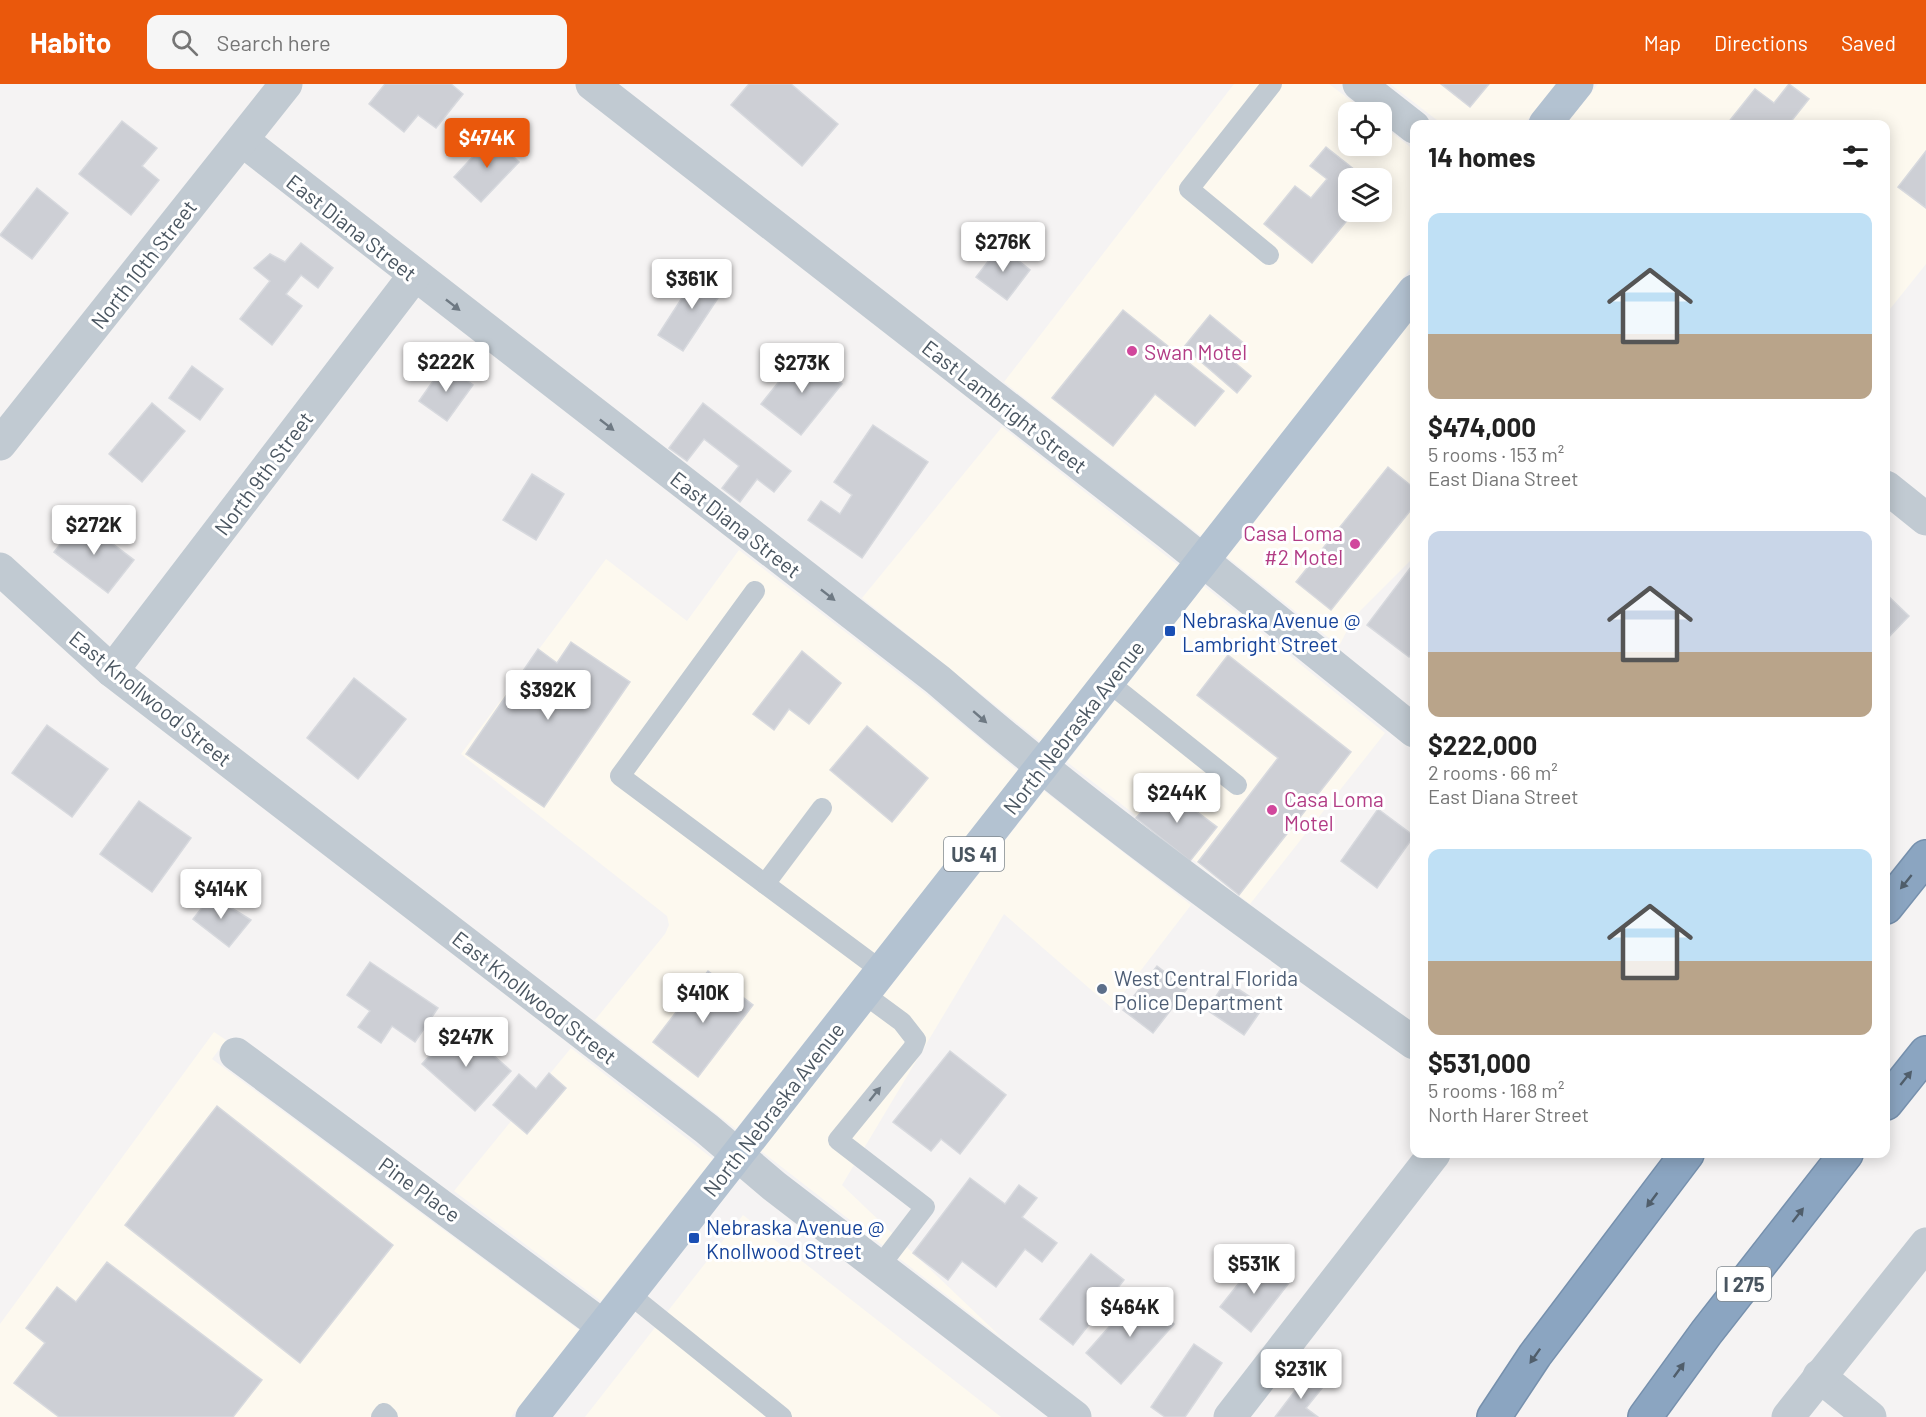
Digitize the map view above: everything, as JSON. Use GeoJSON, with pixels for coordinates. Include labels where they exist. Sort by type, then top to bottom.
{"type":"FeatureCollection","features":[{"type":"Feature","properties":{"kind":"highway"},"geometry":{"type":"LineString","coordinates":[[1890,902],[1926,857]]}},
{"type":"Feature","properties":{"kind":"highway"},"geometry":{"type":"LineString","coordinates":[[1890,1098],[1926,1053]]}},
{"type":"Feature","properties":{"kind":"highway"},"geometry":{"type":"LineString","coordinates":[[1494,1417],[1535,1355],[1684,1158]]}},
{"type":"Feature","properties":{"kind":"highway","name":"I 275"},"geometry":{"type":"LineString","coordinates":[[1645,1417],[1713,1324],[1843,1158]]}},
{"type":"Feature","properties":{"kind":"main road"},"geometry":{"type":"LineString","coordinates":[[1548,120],[1577,84]]}},
{"type":"Feature","properties":{"kind":"main road","name":"North Nebraska Avenue"},"geometry":{"type":"LineString","coordinates":[[532,1417],[1203,561],[1409,309]]}},
{"type":"Feature","properties":{"kind":"street","name":"North 10th Street"},"geometry":{"type":"LineString","coordinates":[[0,444],[286,84]]}},
{"type":"Feature","properties":{"kind":"street","name":"East Lambright Street"},"geometry":{"type":"LineString","coordinates":[[592,84],[1203,561],[1410,728]]}},
{"type":"Feature","properties":{"kind":"street"},"geometry":{"type":"LineString","coordinates":[[1359,84],[1410,124]]}},
{"type":"Feature","properties":{"kind":"street","name":"East Diana Street"},"geometry":{"type":"LineString","coordinates":[[242,140],[414,276],[938,680],[1042,766],[1229,911],[1410,1040]]}},
{"type":"Feature","properties":{"kind":"street","name":"North 9th Street"},"geometry":{"type":"LineString","coordinates":[[112,671],[414,276]]}},
{"type":"Feature","properties":{"kind":"street"},"geometry":{"type":"LineString","coordinates":[[1890,490],[1926,519]]}},
{"type":"Feature","properties":{"kind":"street","name":"East Knollwood Street"},"geometry":{"type":"LineString","coordinates":[[0,570],[112,671],[1075,1417]]}},
{"type":"Feature","properties":{"kind":"street","name":"Pine Place"},"geometry":{"type":"LineString","coordinates":[[236,1054],[603,1326]]}},
{"type":"Feature","properties":{"kind":"street"},"geometry":{"type":"LineString","coordinates":[[1230,1417],[1431,1158]]}},
{"type":"Feature","properties":{"kind":"street"},"geometry":{"type":"LineString","coordinates":[[1788,1417],[1926,1244]]}},
{"type":"Feature","properties":{"kind":"street"},"geometry":{"type":"LineString","coordinates":[[1819,1376],[1870,1417]]}},
{"type":"Feature","properties":{"kind":"lane"},"geometry":{"type":"LineString","coordinates":[[1269,255],[1189,189],[1272,84]]}},
{"type":"Feature","properties":{"kind":"lane"},"geometry":{"type":"LineString","coordinates":[[754,591],[620,776],[765,884],[873,982],[916,1040],[913,1048],[838,1140],[925,1208],[879,1267]]}},
{"type":"Feature","properties":{"kind":"lane"},"geometry":{"type":"LineString","coordinates":[[1108,682],[1237,785]]}},
{"type":"Feature","properties":{"kind":"lane"},"geometry":{"type":"LineString","coordinates":[[765,884],[822,808]]}},
{"type":"Feature","properties":{"kind":"lane"},"geometry":{"type":"LineString","coordinates":[[628,1293],[782,1417]]}},
{"type":"Feature","properties":{"kind":"lane"},"geometry":{"type":"LineString","coordinates":[[381,1417],[384,1413],[388,1417]]}},
{"type":"Feature","properties":{"kind":"shaded area"},"geometry":{"type":"Polygon","coordinates":[[[1234,84],[1329,84],[1353,102],[1338,102],[1338,156],[1392,156],[1392,133],[1410,147],[1410,269],[1201,536],[1004,382],[1234,84]]]}},
{"type":"Feature","properties":{"kind":"shaded area"},"geometry":{"type":"Polygon","coordinates":[[[1390,84],[1556,84],[1527,120],[1437,120],[1390,84]]]}},
{"type":"Feature","properties":{"kind":"shaded area"},"geometry":{"type":"Polygon","coordinates":[[[1598,84],[1926,84],[1926,264],[1890,309],[1890,120],[1569,120],[1598,84]]]}},
{"type":"Feature","properties":{"kind":"shaded area"},"geometry":{"type":"Polygon","coordinates":[[[1410,323],[1410,561],[1354,617],[1339,646],[1227,557],[1410,323]]]}},
{"type":"Feature","properties":{"kind":"shaded area"},"geometry":{"type":"Polygon","coordinates":[[[1002,427],[1179,566],[1041,742],[862,598],[1002,427]]]}},
{"type":"Feature","properties":{"kind":"shaded area"},"geometry":{"type":"Polygon","coordinates":[[[739,550],[927,695],[1018,771],[736,1129],[595,1020],[665,934],[669,925],[667,916],[461,754],[606,559],[687,621],[739,550]]]}},
{"type":"Feature","properties":{"kind":"shaded area"},"geometry":{"type":"Polygon","coordinates":[[[1204,586],[1385,733],[1250,904],[1067,762],[1204,586]]]}},
{"type":"Feature","properties":{"kind":"shaded area"},"geometry":{"type":"Polygon","coordinates":[[[1044,791],[1191,905],[1112,1008],[1004,914],[842,1185],[1003,1339],[761,1151],[1044,791]]]}},
{"type":"Feature","properties":{"kind":"shaded area"},"geometry":{"type":"Polygon","coordinates":[[[214,1032],[226,1040],[212,1059],[579,1330],[511,1417],[0,1417],[0,1324],[214,1032]]]}},
{"type":"Feature","properties":{"kind":"shaded area"},"geometry":{"type":"Polygon","coordinates":[[[571,1048],[713,1159],[601,1301],[454,1191],[571,1048]]]}},
{"type":"Feature","properties":{"kind":"shaded area"},"geometry":{"type":"Polygon","coordinates":[[[743,1215],[1001,1417],[585,1417],[743,1215]]]}},
{"type":"Feature","properties":{"kind":"building"},"geometry":{"type":"Polygon","coordinates":[[[385,84],[451,84],[463,94],[436,128],[418,115],[404,132],[369,104],[385,84]]]}},
{"type":"Feature","properties":{"kind":"building"},"geometry":{"type":"Polygon","coordinates":[[[749,84],[791,84],[838,124],[802,166],[731,105],[749,84]]]}},
{"type":"Feature","properties":{"kind":"building"},"geometry":{"type":"Polygon","coordinates":[[[1441,84],[1489,84],[1470,107],[1441,84]]]}},
{"type":"Feature","properties":{"kind":"building"},"geometry":{"type":"Polygon","coordinates":[[[1789,84],[1809,99],[1792,120],[1730,120],[1755,89],[1774,103],[1789,84]]]}},
{"type":"Feature","properties":{"kind":"building"},"geometry":{"type":"Polygon","coordinates":[[[122,121],[157,148],[142,166],[159,180],[131,215],[79,174],[122,121]]]}},
{"type":"Feature","properties":{"kind":"building"},"geometry":{"type":"Polygon","coordinates":[[[492,136],[519,162],[481,202],[454,177],[492,136]]]}},
{"type":"Feature","properties":{"kind":"building"},"geometry":{"type":"Polygon","coordinates":[[[1326,147],[1352,168],[1338,168],[1338,222],[1346,222],[1312,263],[1264,224],[1295,186],[1311,198],[1327,179],[1310,166],[1326,147]]]}},
{"type":"Feature","properties":{"kind":"building"},"geometry":{"type":"Polygon","coordinates":[[[1926,151],[1926,208],[1898,187],[1926,151]]]}},
{"type":"Feature","properties":{"kind":"building"},"geometry":{"type":"Polygon","coordinates":[[[37,188],[68,213],[32,259],[0,235],[37,188]]]}},
{"type":"Feature","properties":{"kind":"building"},"geometry":{"type":"Polygon","coordinates":[[[301,243],[333,268],[318,288],[301,275],[286,294],[302,306],[272,345],[240,319],[270,281],[254,268],[270,254],[285,262],[301,243]]]}},
{"type":"Feature","properties":{"kind":"building"},"geometry":{"type":"Polygon","coordinates":[[[1000,246],[1030,270],[1007,300],[976,277],[1000,246]]]}},
{"type":"Feature","properties":{"kind":"building"},"geometry":{"type":"Polygon","coordinates":[[[700,270],[726,286],[683,351],[658,335],[700,270]]]}},
{"type":"Feature","properties":{"kind":"building","name":"Swan Motel"},"geometry":{"type":"Polygon","coordinates":[[[1123,310],[1224,391],[1195,426],[1155,394],[1113,446],[1052,398],[1123,310]]]}},
{"type":"Feature","properties":{"kind":"building"},"geometry":{"type":"Polygon","coordinates":[[[1210,315],[1246,345],[1233,361],[1251,376],[1237,393],[1184,347],[1210,315]]]}},
{"type":"Feature","properties":{"kind":"building"},"geometry":{"type":"Polygon","coordinates":[[[802,353],[842,384],[801,435],[761,404],[802,353]]]}},
{"type":"Feature","properties":{"kind":"building"},"geometry":{"type":"Polygon","coordinates":[[[445,364],[473,385],[447,421],[419,401],[445,364]]]}},
{"type":"Feature","properties":{"kind":"building"},"geometry":{"type":"Polygon","coordinates":[[[192,366],[223,389],[200,420],[169,398],[192,366]]]}},
{"type":"Feature","properties":{"kind":"building"},"geometry":{"type":"Polygon","coordinates":[[[152,403],[185,431],[142,482],[109,454],[152,403]]]}},
{"type":"Feature","properties":{"kind":"building"},"geometry":{"type":"Polygon","coordinates":[[[703,403],[791,471],[774,492],[757,479],[740,502],[722,488],[739,466],[704,439],[687,461],[669,448],[703,403]]]}},
{"type":"Feature","properties":{"kind":"building"},"geometry":{"type":"Polygon","coordinates":[[[873,425],[928,462],[862,558],[808,520],[821,501],[840,514],[852,495],[834,482],[873,425]]]}},
{"type":"Feature","properties":{"kind":"building","name":"Casa Loma #2 Motel"},"geometry":{"type":"Polygon","coordinates":[[[1388,467],[1410,485],[1410,511],[1331,610],[1296,582],[1388,467]]]}},
{"type":"Feature","properties":{"kind":"building"},"geometry":{"type":"Polygon","coordinates":[[[532,474],[564,494],[536,540],[503,520],[532,474]]]}},
{"type":"Feature","properties":{"kind":"building"},"geometry":{"type":"Polygon","coordinates":[[[80,519],[134,560],[108,593],[54,552],[80,519]]]}},
{"type":"Feature","properties":{"kind":"building"},"geometry":{"type":"Polygon","coordinates":[[[1410,568],[1410,656],[1367,625],[1410,568]]]}},
{"type":"Feature","properties":{"kind":"building"},"geometry":{"type":"Polygon","coordinates":[[[1890,598],[1909,616],[1890,636],[1890,598]]]}},
{"type":"Feature","properties":{"kind":"building"},"geometry":{"type":"Polygon","coordinates":[[[571,642],[630,682],[544,807],[466,754],[538,649],[557,663],[571,642]]]}},
{"type":"Feature","properties":{"kind":"building"},"geometry":{"type":"Polygon","coordinates":[[[802,651],[841,683],[809,724],[789,709],[774,730],[753,714],[802,651]]]}},
{"type":"Feature","properties":{"kind":"building","name":"Casa Loma Motel"},"geometry":{"type":"Polygon","coordinates":[[[1228,655],[1351,752],[1239,895],[1198,862],[1278,758],[1197,695],[1228,655]]]}},
{"type":"Feature","properties":{"kind":"building"},"geometry":{"type":"Polygon","coordinates":[[[354,678],[406,719],[358,779],[307,738],[354,678]]]}},
{"type":"Feature","properties":{"kind":"building"},"geometry":{"type":"Polygon","coordinates":[[[47,725],[108,769],[72,817],[12,773],[47,725]]]}},
{"type":"Feature","properties":{"kind":"building"},"geometry":{"type":"Polygon","coordinates":[[[867,726],[928,778],[892,822],[830,770],[867,726]]]}},
{"type":"Feature","properties":{"kind":"building"},"geometry":{"type":"Polygon","coordinates":[[[1164,787],[1217,827],[1190,861],[1136,818],[1164,787]]]}},
{"type":"Feature","properties":{"kind":"building"},"geometry":{"type":"Polygon","coordinates":[[[139,801],[191,838],[152,892],[100,854],[139,801]]]}},
{"type":"Feature","properties":{"kind":"building"},"geometry":{"type":"Polygon","coordinates":[[[1378,809],[1410,833],[1410,842],[1377,888],[1341,861],[1378,809]]]}},
{"type":"Feature","properties":{"kind":"building"},"geometry":{"type":"Polygon","coordinates":[[[215,891],[225,904],[251,920],[229,947],[193,919],[215,891]]]}},
{"type":"Feature","properties":{"kind":"building"},"geometry":{"type":"Polygon","coordinates":[[[370,962],[438,1008],[415,1042],[392,1026],[381,1043],[358,1027],[370,1011],[347,995],[370,962]]]}},
{"type":"Feature","properties":{"kind":"building"},"geometry":{"type":"Polygon","coordinates":[[[1157,966],[1187,989],[1153,1033],[1123,1010],[1157,966]]]}},
{"type":"Feature","properties":{"kind":"building"},"geometry":{"type":"Polygon","coordinates":[[[708,971],[753,1005],[698,1077],[653,1042],[708,971]]]}},
{"type":"Feature","properties":{"kind":"building"},"geometry":{"type":"Polygon","coordinates":[[[1226,981],[1264,1006],[1244,1035],[1207,1010],[1226,981]]]}},
{"type":"Feature","properties":{"kind":"building"},"geometry":{"type":"Polygon","coordinates":[[[458,1024],[511,1071],[475,1111],[422,1064],[458,1024]]]}},
{"type":"Feature","properties":{"kind":"building"},"geometry":{"type":"Polygon","coordinates":[[[950,1051],[1006,1095],[960,1154],[941,1139],[931,1151],[893,1122],[950,1051]]]}},
{"type":"Feature","properties":{"kind":"building"},"geometry":{"type":"Polygon","coordinates":[[[549,1073],[566,1088],[527,1134],[493,1105],[519,1074],[536,1089],[549,1073]]]}},
{"type":"Feature","properties":{"kind":"building"},"geometry":{"type":"Polygon","coordinates":[[[217,1106],[393,1245],[300,1363],[125,1225],[217,1106]]]}},
{"type":"Feature","properties":{"kind":"building"},"geometry":{"type":"Polygon","coordinates":[[[970,1178],[1005,1204],[1019,1185],[1037,1198],[1022,1217],[1057,1243],[1042,1262],[1025,1249],[996,1287],[962,1261],[948,1280],[913,1253],[970,1178]]]}},
{"type":"Feature","properties":{"kind":"building"},"geometry":{"type":"Polygon","coordinates":[[[1091,1254],[1124,1280],[1073,1345],[1040,1319],[1091,1254]]]}},
{"type":"Feature","properties":{"kind":"building"},"geometry":{"type":"Polygon","coordinates":[[[1258,1259],[1289,1283],[1251,1332],[1220,1307],[1258,1259]]]}},
{"type":"Feature","properties":{"kind":"building"},"geometry":{"type":"Polygon","coordinates":[[[107,1262],[262,1380],[233,1417],[59,1417],[14,1383],[45,1343],[26,1328],[57,1287],[76,1302],[107,1262]]]}},
{"type":"Feature","properties":{"kind":"building"},"geometry":{"type":"Polygon","coordinates":[[[1139,1293],[1174,1324],[1121,1384],[1086,1353],[1139,1293]]]}},
{"type":"Feature","properties":{"kind":"building"},"geometry":{"type":"Polygon","coordinates":[[[1194,1344],[1222,1363],[1185,1417],[1165,1417],[1151,1407],[1194,1344]]]}},
{"type":"Feature","properties":{"kind":"building"},"geometry":{"type":"Polygon","coordinates":[[[1307,1375],[1323,1387],[1306,1408],[1318,1417],[1275,1417],[1307,1375]]]}},
{"type":"Feature","properties":{"kind":"place","name":"Swan Motel"},"geometry":{"type":"Point","coordinates":[1132,351]}},
{"type":"Feature","properties":{"kind":"place","name":"Casa Loma #2 Motel"},"geometry":{"type":"Point","coordinates":[1355,544]}},
{"type":"Feature","properties":{"kind":"place","name":"Nebraska Avenue @ Lambright Street"},"geometry":{"type":"Point","coordinates":[1170,631]}},
{"type":"Feature","properties":{"kind":"place","name":"Casa Loma Motel"},"geometry":{"type":"Point","coordinates":[1272,810]}},
{"type":"Feature","properties":{"kind":"place","name":"West Central Florida Police Department"},"geometry":{"type":"Point","coordinates":[1102,989]}},
{"type":"Feature","properties":{"kind":"place","name":"Nebraska Avenue @ Knollwood Street"},"geometry":{"type":"Point","coordinates":[694,1238]}}]}
